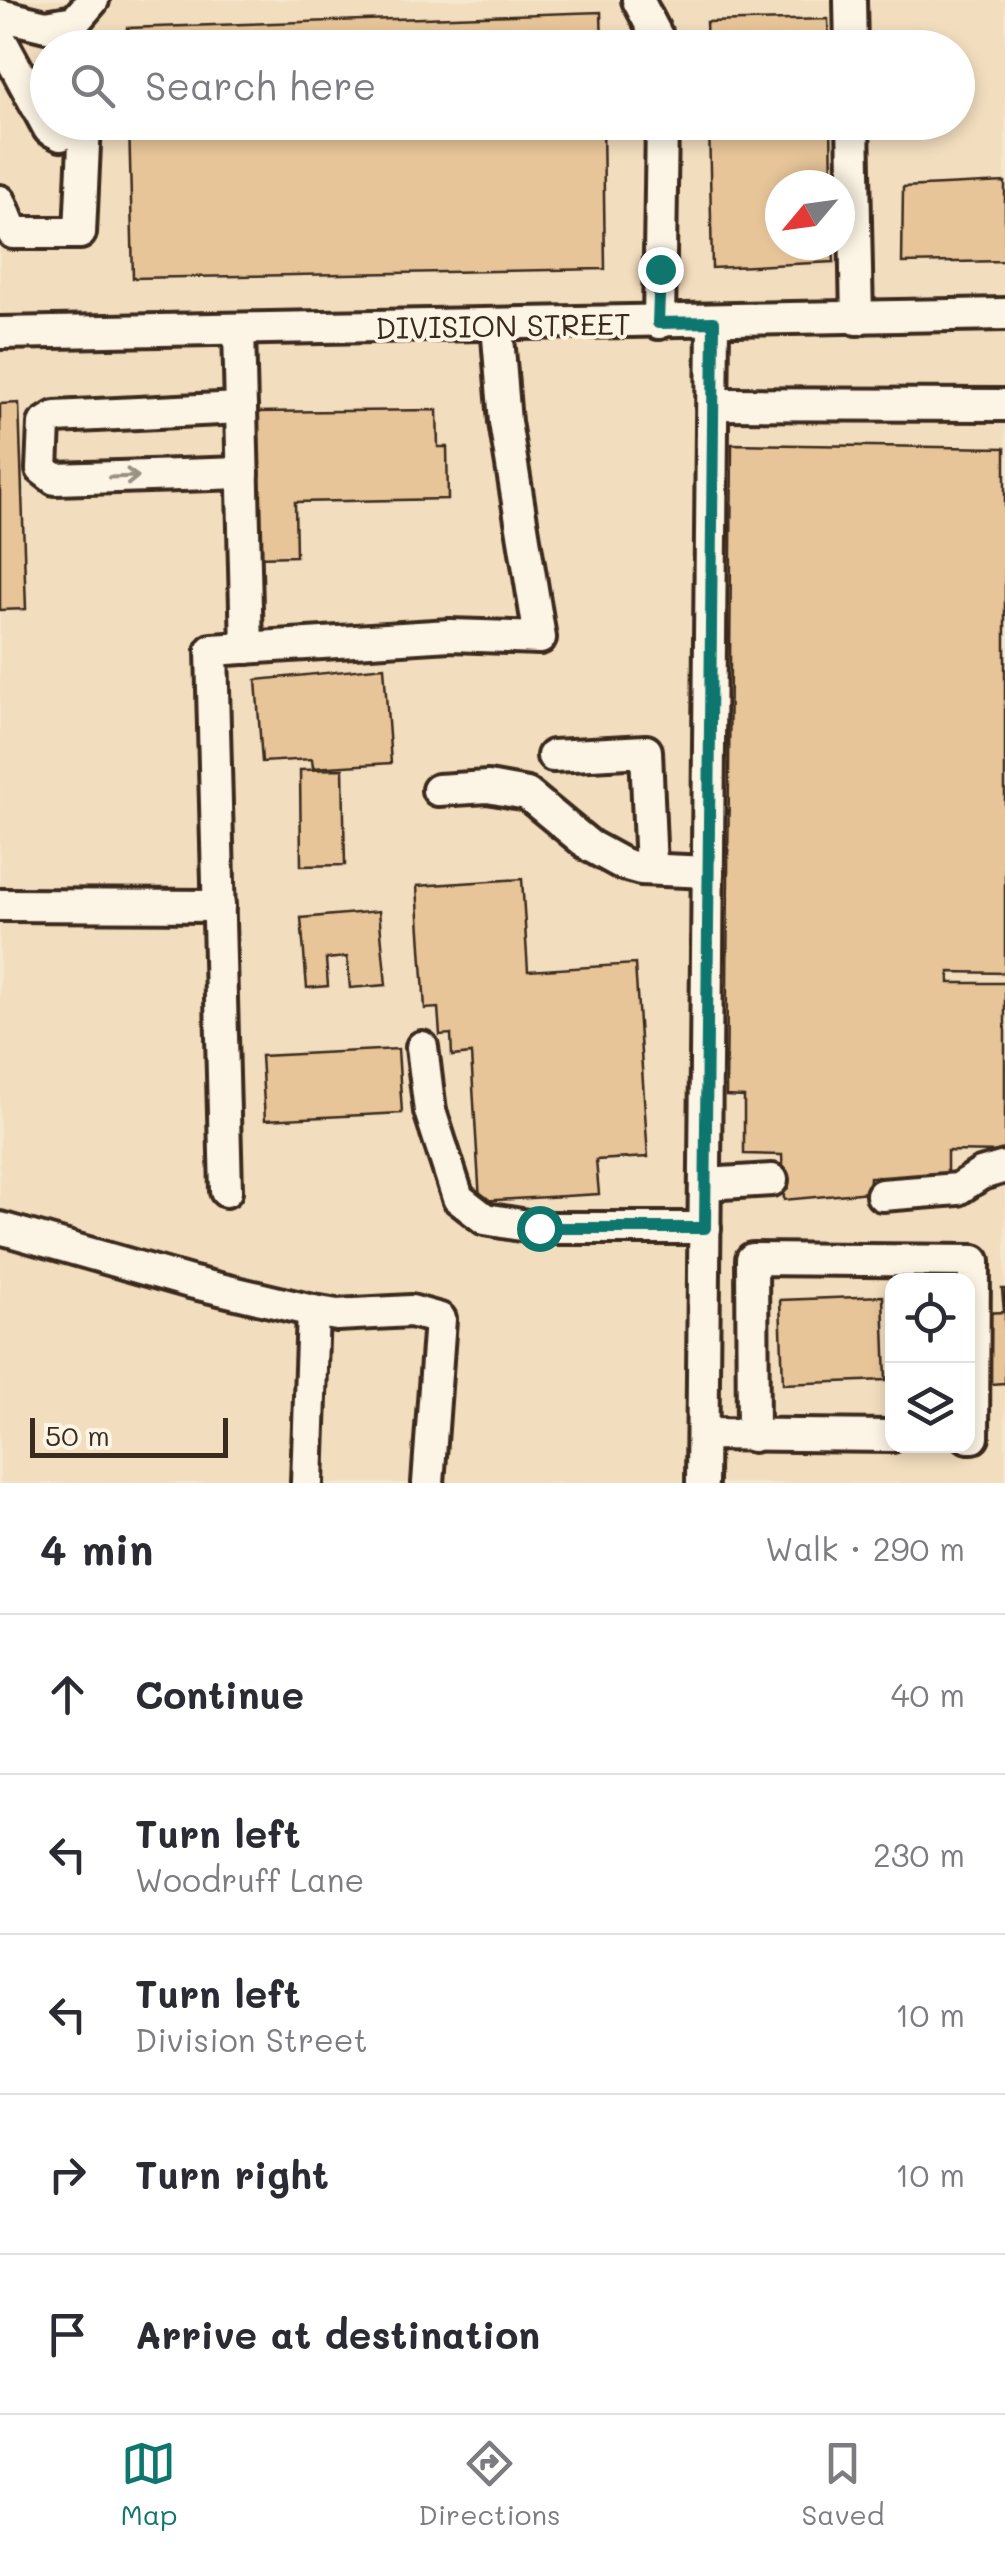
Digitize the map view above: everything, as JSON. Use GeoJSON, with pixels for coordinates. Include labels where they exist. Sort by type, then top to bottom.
{"type":"FeatureCollection","features":[{"type":"Feature","properties":{"kind":"street"},"geometry":{"type":"LineString","coordinates":[[638,0],[653,30]]}},
{"type":"Feature","properties":{"kind":"street"},"geometry":{"type":"LineString","coordinates":[[850,0],[851,30]]}},
{"type":"Feature","properties":{"kind":"street"},"geometry":{"type":"LineString","coordinates":[[30,87],[3,28],[82,23]]}},
{"type":"Feature","properties":{"kind":"street"},"geometry":{"type":"LineString","coordinates":[[0,201],[13,233],[80,234],[84,140]]}},
{"type":"Feature","properties":{"kind":"street"},"geometry":{"type":"LineString","coordinates":[[658,323],[662,140]]}},
{"type":"Feature","properties":{"kind":"street"},"geometry":{"type":"LineString","coordinates":[[853,140],[858,319]]}},
{"type":"Feature","properties":{"kind":"street","name":"DIVISION STREET"},"geometry":{"type":"LineString","coordinates":[[0,333],[1005,314]]}},
{"type":"Feature","properties":{"kind":"street"},"geometry":{"type":"LineString","coordinates":[[702,1483],[714,322]]}},
{"type":"Feature","properties":{"kind":"street"},"geometry":{"type":"LineString","coordinates":[[226,1190],[212,650],[450,636],[540,638],[505,422],[497,325]]}},
{"type":"Feature","properties":{"kind":"street"},"geometry":{"type":"LineString","coordinates":[[239,329],[247,648]]}},
{"type":"Feature","properties":{"kind":"street"},"geometry":{"type":"LineString","coordinates":[[712,404],[1005,405]]}},
{"type":"Feature","properties":{"kind":"street"},"geometry":{"type":"LineString","coordinates":[[241,408],[54,417],[44,424],[42,469],[55,480],[243,473]]}},
{"type":"Feature","properties":{"kind":"street"},"geometry":{"type":"LineString","coordinates":[[553,756],[646,751],[651,869]]}},
{"type":"Feature","properties":{"kind":"street"},"geometry":{"type":"LineString","coordinates":[[438,790],[488,787],[527,794],[590,846],[623,864],[708,872]]}},
{"type":"Feature","properties":{"kind":"street"},"geometry":{"type":"LineString","coordinates":[[0,905],[219,906]]}},
{"type":"Feature","properties":{"kind":"street"},"geometry":{"type":"LineString","coordinates":[[422,1047],[430,1110],[458,1198],[484,1219],[539,1228],[705,1228]]}},
{"type":"Feature","properties":{"kind":"street"},"geometry":{"type":"LineString","coordinates":[[882,1195],[958,1189],[980,1174],[1005,1168]]}},
{"type":"Feature","properties":{"kind":"street"},"geometry":{"type":"LineString","coordinates":[[705,1184],[772,1180]]}},
{"type":"Feature","properties":{"kind":"street"},"geometry":{"type":"LineString","coordinates":[[0,1228],[190,1282],[312,1311],[337,1315],[411,1312],[440,1319],[428,1483]]}},
{"type":"Feature","properties":{"kind":"street"},"geometry":{"type":"LineString","coordinates":[[754,1436],[752,1260],[974,1261],[973,1363]]}},
{"type":"Feature","properties":{"kind":"street"},"geometry":{"type":"LineString","coordinates":[[306,1483],[312,1311]]}},
{"type":"Feature","properties":{"kind":"street"},"geometry":{"type":"LineString","coordinates":[[703,1434],[885,1436]]}},
{"type":"Feature","properties":{"kind":"shaded area"},"geometry":{"type":"Polygon","coordinates":[[[0,0],[1005,0],[1005,1483],[0,1483],[0,0]]]}},
{"type":"Feature","properties":{"kind":"building"},"geometry":{"type":"Polygon","coordinates":[[[601,12],[602,30],[127,30],[601,12]]]}},
{"type":"Feature","properties":{"kind":"building"},"geometry":{"type":"Polygon","coordinates":[[[828,19],[828,30],[706,30],[706,22],[828,19]]]}},
{"type":"Feature","properties":{"kind":"building"},"geometry":{"type":"Polygon","coordinates":[[[129,140],[603,140],[605,269],[133,278],[129,140]]]}},
{"type":"Feature","properties":{"kind":"building"},"geometry":{"type":"Polygon","coordinates":[[[709,140],[831,140],[832,170],[765,170],[765,260],[834,262],[712,268],[709,140]]]}},
{"type":"Feature","properties":{"kind":"building"},"geometry":{"type":"Polygon","coordinates":[[[1005,182],[1005,261],[902,263],[903,187],[1005,182]]]}},
{"type":"Feature","properties":{"kind":"building"},"geometry":{"type":"Polygon","coordinates":[[[19,403],[26,609],[0,610],[0,404],[19,403]]]}},
{"type":"Feature","properties":{"kind":"building"},"geometry":{"type":"Polygon","coordinates":[[[437,410],[438,447],[447,447],[448,499],[295,502],[296,556],[255,557],[252,412],[437,410]]]}},
{"type":"Feature","properties":{"kind":"building"},"geometry":{"type":"Polygon","coordinates":[[[732,444],[1005,448],[1005,973],[949,972],[949,983],[1005,983],[1005,1152],[947,1151],[947,1178],[870,1177],[869,1192],[784,1200],[782,1155],[744,1154],[744,1097],[726,1096],[732,444]]]}},
{"type":"Feature","properties":{"kind":"building"},"geometry":{"type":"Polygon","coordinates":[[[384,667],[391,763],[313,768],[312,759],[262,762],[256,680],[384,667]]]}},
{"type":"Feature","properties":{"kind":"building"},"geometry":{"type":"Polygon","coordinates":[[[343,769],[345,865],[301,866],[300,770],[343,769]]]}},
{"type":"Feature","properties":{"kind":"building"},"geometry":{"type":"Polygon","coordinates":[[[522,879],[528,971],[635,964],[648,1157],[596,1160],[599,1194],[480,1201],[471,1054],[452,1056],[451,1034],[440,1035],[438,1008],[425,1009],[417,886],[522,879]]]}},
{"type":"Feature","properties":{"kind":"building"},"geometry":{"type":"Polygon","coordinates":[[[379,911],[386,985],[350,988],[347,957],[326,959],[328,986],[307,988],[301,918],[379,911]]]}},
{"type":"Feature","properties":{"kind":"building"},"geometry":{"type":"Polygon","coordinates":[[[398,1049],[402,1113],[265,1120],[261,1056],[398,1049]]]}},
{"type":"Feature","properties":{"kind":"building"},"geometry":{"type":"Polygon","coordinates":[[[1005,1289],[1005,1383],[990,1384],[984,1313],[1004,1312],[1005,1289]]]}},
{"type":"Feature","properties":{"kind":"building"},"geometry":{"type":"Polygon","coordinates":[[[883,1296],[885,1380],[783,1384],[780,1300],[883,1296]]]}},
{"type":"Feature","properties":{"kind":"route"},"geometry":{"type":"LineString","coordinates":[[539,1228],[705,1228],[714,322],[658,323],[660,269]]}}]}
